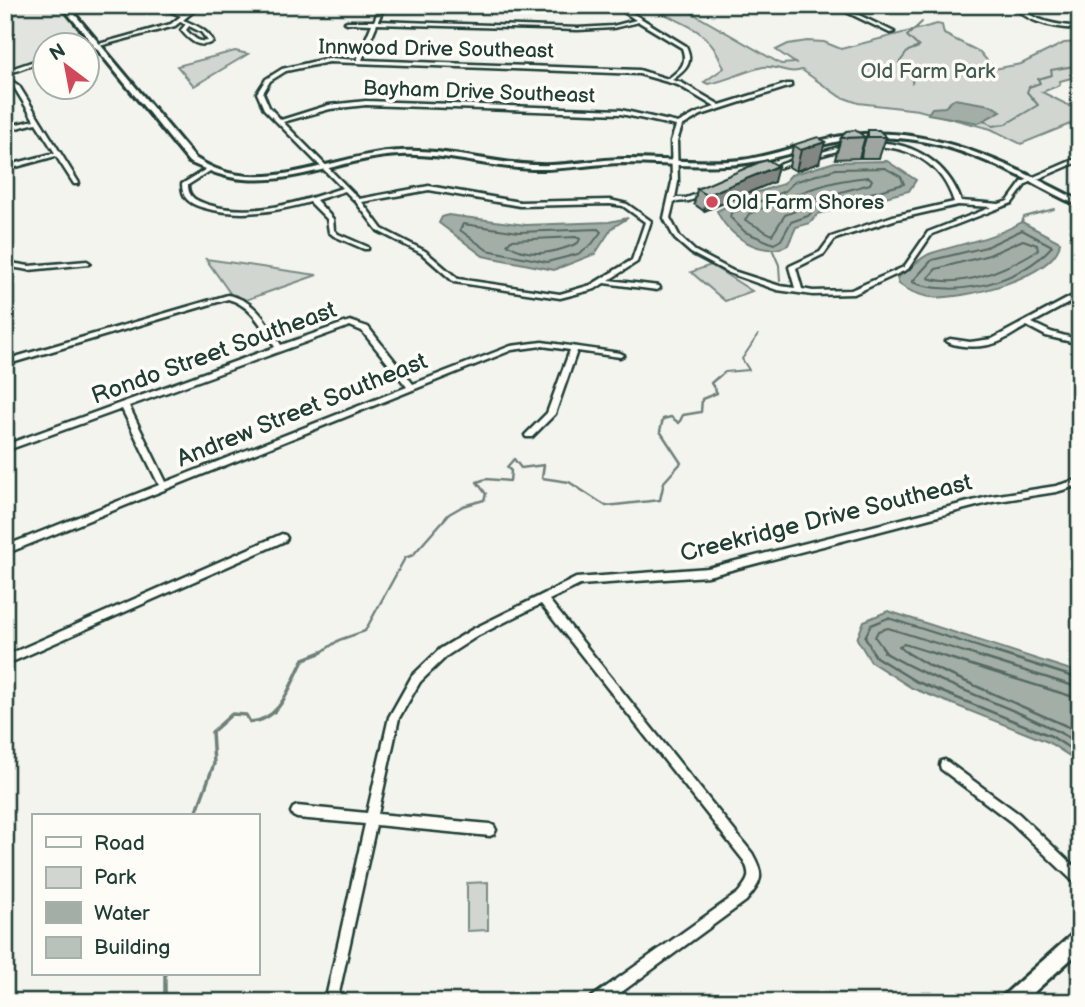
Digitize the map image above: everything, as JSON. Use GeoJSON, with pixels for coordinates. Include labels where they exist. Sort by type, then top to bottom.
{"type":"FeatureCollection","features":[{"type":"Feature","properties":{"kind":"main road"},"geometry":{"type":"LineString","coordinates":[[1009,1002],[1080,939]]}},
{"type":"Feature","properties":{"kind":"street"},"geometry":{"type":"LineString","coordinates":[[64,5],[87,32]]}},
{"type":"Feature","properties":{"kind":"street"},"geometry":{"type":"LineString","coordinates":[[158,5],[182,18],[210,37],[211,42],[201,44],[193,41],[183,30],[189,23]]}},
{"type":"Feature","properties":{"kind":"street"},"geometry":{"type":"LineString","coordinates":[[359,61],[383,5]]}},
{"type":"Feature","properties":{"kind":"street"},"geometry":{"type":"LineString","coordinates":[[615,5],[675,39],[688,54],[681,71],[670,79]]}},
{"type":"Feature","properties":{"kind":"street"},"geometry":{"type":"LineString","coordinates":[[834,5],[892,32]]}},
{"type":"Feature","properties":{"kind":"street"},"geometry":{"type":"LineString","coordinates":[[1016,5],[1019,11],[1046,23],[1080,28]]}},
{"type":"Feature","properties":{"kind":"street"},"geometry":{"type":"LineString","coordinates":[[102,44],[161,29],[197,6]]}},
{"type":"Feature","properties":{"kind":"street"},"geometry":{"type":"LineString","coordinates":[[347,22],[578,29],[613,27],[640,20]]}},
{"type":"Feature","properties":{"kind":"street"},"geometry":{"type":"LineString","coordinates":[[102,50],[188,156],[208,170],[260,179],[294,176],[368,157],[414,153],[522,166],[607,161],[739,162],[852,137],[894,136],[965,149],[1080,204]]}},
{"type":"Feature","properties":{"kind":"street","name":"Innwood Drive Southeast"},"geometry":{"type":"LineString","coordinates":[[648,221],[635,261],[593,287],[560,296],[456,281],[423,252],[380,230],[358,201],[279,122],[261,101],[260,93],[268,80],[287,69],[307,63],[359,61],[623,70],[670,79],[719,107]]}},
{"type":"Feature","properties":{"kind":"street"},"geometry":{"type":"LineString","coordinates":[[32,64],[5,75],[16,86],[76,183]]}},
{"type":"Feature","properties":{"kind":"street"},"geometry":{"type":"LineString","coordinates":[[789,85],[719,107],[679,125],[674,141],[675,182],[667,218],[677,238],[706,260],[755,281],[799,291],[840,293],[867,286],[906,268],[930,233],[1010,202],[1020,187],[1032,179],[1080,159]]}},
{"type":"Feature","properties":{"kind":"street","name":"Bayham Drive Southeast"},"geometry":{"type":"LineString","coordinates":[[279,122],[329,107],[366,103],[621,112],[679,125]]}},
{"type":"Feature","properties":{"kind":"street"},"geometry":{"type":"LineString","coordinates":[[5,129],[37,121]]}},
{"type":"Feature","properties":{"kind":"street"},"geometry":{"type":"LineString","coordinates":[[762,172],[842,148],[879,144],[895,146],[910,150],[948,175],[958,203]]}},
{"type":"Feature","properties":{"kind":"street"},"geometry":{"type":"LineString","coordinates":[[5,168],[58,154]]}},
{"type":"Feature","properties":{"kind":"street"},"geometry":{"type":"LineString","coordinates":[[208,170],[185,184],[185,192],[198,204],[260,212],[346,189]]}},
{"type":"Feature","properties":{"kind":"street"},"geometry":{"type":"LineString","coordinates":[[358,201],[429,188],[520,204],[610,202],[625,205],[648,221],[667,218]]}},
{"type":"Feature","properties":{"kind":"street"},"geometry":{"type":"LineString","coordinates":[[670,200],[687,200],[713,190]]}},
{"type":"Feature","properties":{"kind":"street"},"geometry":{"type":"LineString","coordinates":[[312,200],[330,219],[331,231],[366,248]]}},
{"type":"Feature","properties":{"kind":"street"},"geometry":{"type":"LineString","coordinates":[[799,291],[792,267],[822,253],[833,239],[895,217],[958,203],[1000,205]]}},
{"type":"Feature","properties":{"kind":"street"},"geometry":{"type":"LineString","coordinates":[[7,267],[87,263]]}},
{"type":"Feature","properties":{"kind":"street"},"geometry":{"type":"LineString","coordinates":[[602,281],[657,288]]}},
{"type":"Feature","properties":{"kind":"street"},"geometry":{"type":"LineString","coordinates":[[950,341],[986,343],[1080,294]]}},
{"type":"Feature","properties":{"kind":"street"},"geometry":{"type":"LineString","coordinates":[[5,363],[228,297],[236,298],[254,311],[279,348]]}},
{"type":"Feature","properties":{"kind":"street"},"geometry":{"type":"LineString","coordinates":[[1026,323],[1049,334],[1080,342]]}},
{"type":"Feature","properties":{"kind":"street","name":"Rondo Street Southeast"},"geometry":{"type":"LineString","coordinates":[[5,448],[338,326],[359,324],[411,387]]}},
{"type":"Feature","properties":{"kind":"street","name":"Andrew Street Southeast"},"geometry":{"type":"LineString","coordinates":[[5,550],[511,348],[542,344],[620,355]]}},
{"type":"Feature","properties":{"kind":"street"},"geometry":{"type":"LineString","coordinates":[[529,435],[551,414],[574,349]]}},
{"type":"Feature","properties":{"kind":"street"},"geometry":{"type":"LineString","coordinates":[[124,405],[164,487]]}},
{"type":"Feature","properties":{"kind":"street","name":"Creekridge Drive Southeast"},"geometry":{"type":"LineString","coordinates":[[331,1002],[394,717],[416,679],[452,646],[579,581],[708,572],[992,499],[1056,489],[1080,482]]}},
{"type":"Feature","properties":{"kind":"street"},"geometry":{"type":"LineString","coordinates":[[5,661],[282,538]]}},
{"type":"Feature","properties":{"kind":"street"},"geometry":{"type":"LineString","coordinates":[[542,599],[748,857],[755,878],[742,897],[597,1002]]}},
{"type":"Feature","properties":{"kind":"street"},"geometry":{"type":"LineString","coordinates":[[945,765],[1015,818],[1080,880]]}},
{"type":"Feature","properties":{"kind":"street"},"geometry":{"type":"LineString","coordinates":[[298,812],[490,830]]}},
{"type":"Feature","properties":{"kind":"shaded area"},"geometry":{"type":"Polygon","coordinates":[[[5,5],[58,5],[80,32],[32,32],[32,66],[5,76],[5,5]]]}},
{"type":"Feature","properties":{"kind":"green space","name":"Old Farm Park"},"geometry":{"type":"Polygon","coordinates":[[[647,5],[678,5],[781,64],[795,63],[776,50],[788,44],[824,42],[841,49],[937,24],[942,25],[944,34],[980,52],[994,69],[1021,64],[1064,43],[1080,42],[1080,70],[1071,78],[1060,81],[1060,85],[1042,92],[1080,111],[1080,120],[1021,144],[991,129],[918,110],[858,103],[839,96],[802,70],[763,67],[708,84],[704,82],[724,68],[710,43],[693,28],[647,5]]]}},
{"type":"Feature","properties":{"kind":"green space"},"geometry":{"type":"Polygon","coordinates":[[[235,51],[248,54],[194,86],[177,66],[235,51]]]}},
{"type":"Feature","properties":{"kind":"green space"},"geometry":{"type":"Polygon","coordinates":[[[206,259],[317,275],[237,303],[206,259]]]}},
{"type":"Feature","properties":{"kind":"green space"},"geometry":{"type":"Polygon","coordinates":[[[711,265],[752,291],[725,301],[691,272],[711,265]]]}},
{"type":"Feature","properties":{"kind":"green space"},"geometry":{"type":"Polygon","coordinates":[[[488,882],[488,930],[467,931],[467,883],[488,882]]]}},
{"type":"Feature","properties":{"kind":"water"},"geometry":{"type":"Polygon","coordinates":[[[954,99],[990,105],[1001,111],[979,123],[928,114],[932,108],[945,107],[954,99]]]}},
{"type":"Feature","properties":{"kind":"water"},"geometry":{"type":"Polygon","coordinates":[[[887,161],[916,180],[909,191],[818,214],[810,223],[796,227],[788,245],[778,249],[747,243],[729,229],[717,211],[749,195],[783,184],[791,175],[835,162],[887,161]]]}},
{"type":"Feature","properties":{"kind":"water"},"geometry":{"type":"Polygon","coordinates":[[[448,215],[526,225],[609,222],[628,218],[612,228],[595,254],[554,270],[483,256],[439,223],[442,217],[448,215]]]}},
{"type":"Feature","properties":{"kind":"water"},"geometry":{"type":"Polygon","coordinates":[[[1022,222],[1060,242],[1055,255],[1026,276],[983,291],[944,297],[922,295],[899,284],[897,278],[927,255],[989,237],[1022,222]]]}},
{"type":"Feature","properties":{"kind":"water"},"geometry":{"type":"Polygon","coordinates":[[[888,611],[1080,673],[1080,763],[1048,742],[912,688],[871,662],[857,639],[864,621],[888,611]]]}},
{"type":"Feature","properties":{"kind":"building"},"geometry":{"type":"Polygon","coordinates":[[[855,130],[865,137],[841,138],[846,131],[855,130]]]}},
{"type":"Feature","properties":{"kind":"building"},"geometry":{"type":"Polygon","coordinates":[[[868,130],[879,130],[886,137],[868,137],[868,130]]]}},
{"type":"Feature","properties":{"kind":"building"},"geometry":{"type":"Polygon","coordinates":[[[818,137],[825,142],[801,150],[793,145],[818,137]]]}},
{"type":"Feature","properties":{"kind":"building"},"geometry":{"type":"Polygon","coordinates":[[[768,160],[778,166],[707,195],[697,189],[760,162],[768,160]]]}},
{"type":"Feature","properties":{"kind":"waterway"},"geometry":{"type":"LineString","coordinates":[[912,83],[914,73],[899,63],[908,51],[919,47],[907,36],[922,22]]}},
{"type":"Feature","properties":{"kind":"waterway"},"geometry":{"type":"LineString","coordinates":[[984,120],[993,126],[1006,124],[1038,105],[1027,92],[1029,87],[1040,83],[1038,79],[1052,75],[1051,70],[1080,65]]}},
{"type":"Feature","properties":{"kind":"waterway"},"geometry":{"type":"LineString","coordinates":[[1022,222],[1024,217],[1054,209]]}},
{"type":"Feature","properties":{"kind":"waterway"},"geometry":{"type":"LineString","coordinates":[[773,251],[779,265],[780,281]]}},
{"type":"Feature","properties":{"kind":"waterway"},"geometry":{"type":"LineString","coordinates":[[716,379],[725,372],[749,370],[742,359],[758,335]]}},
{"type":"Feature","properties":{"kind":"waterway"},"geometry":{"type":"LineString","coordinates":[[322,652],[339,640],[365,631],[405,558],[413,555],[449,514],[463,506],[484,500],[486,494],[477,482],[486,479],[510,481],[511,471],[507,467],[514,459],[521,468],[544,465],[542,478],[569,482],[606,506],[660,500],[664,482],[681,463],[660,431],[663,419],[671,417],[679,423],[683,415],[701,412],[702,399],[717,393],[711,383],[718,377]]}},
{"type":"Feature","properties":{"kind":"waterway"},"geometry":{"type":"LineString","coordinates":[[196,814],[214,764],[212,732],[232,714],[246,715],[250,722],[270,715],[284,699],[304,659],[322,652]]}},
{"type":"Feature","properties":{"kind":"waterway"},"geometry":{"type":"LineString","coordinates":[[165,976],[165,1002]]}},
{"type":"Feature","properties":{"kind":"place","name":"Old Farm Shores"},"geometry":{"type":"Point","coordinates":[712,202]}}]}
